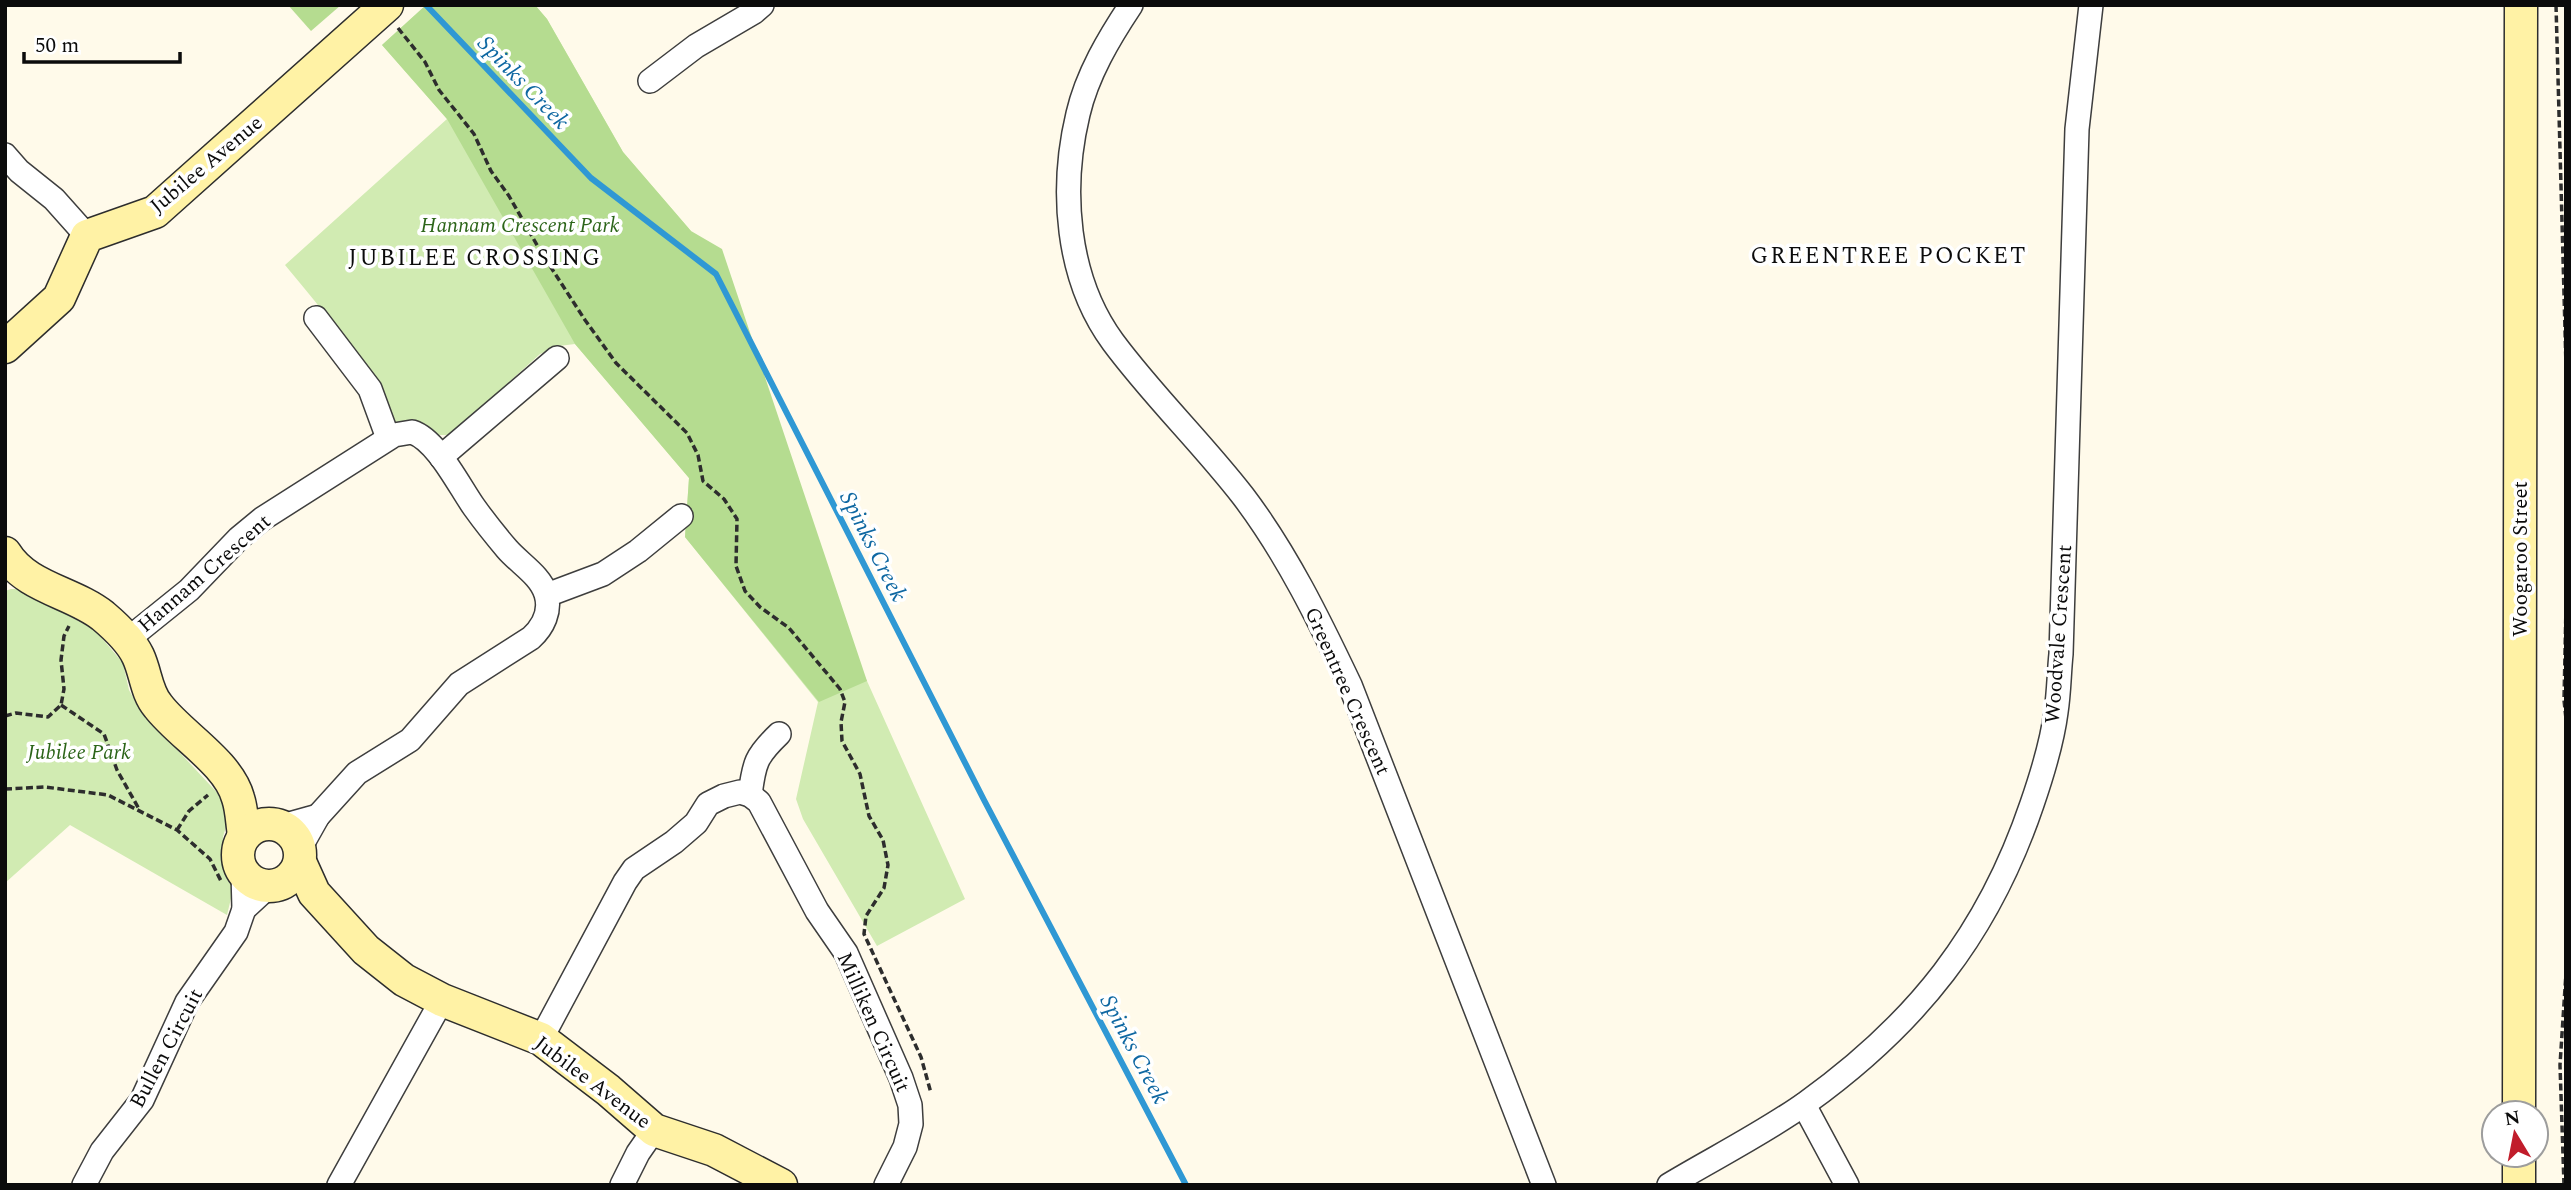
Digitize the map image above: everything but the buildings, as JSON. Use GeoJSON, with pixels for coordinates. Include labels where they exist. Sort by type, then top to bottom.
{"type":"FeatureCollection","features":[{"type":"Feature","properties":{"kind":"street"},"geometry":{"type":"LineString","coordinates":[[650,81],[696,46],[762,5]]}},
{"type":"Feature","properties":{"kind":"street","name":"Greentree Crescent"},"geometry":{"type":"LineString","coordinates":[[1131,5],[1095,67],[1078,113],[1070,160],[1067,203],[1074,254],[1090,299],[1112,341],[1244,497],[1279,549],[1315,611],[1350,685],[1544,1185]]}},
{"type":"Feature","properties":{"kind":"street","name":"Woodvale Crescent"},"geometry":{"type":"LineString","coordinates":[[1669,1185],[1804,1105],[1859,1063],[1910,1015],[1951,965],[1989,908],[2012,859],[2041,776],[2056,713],[2061,654],[2077,129],[2091,5]]}},
{"type":"Feature","properties":{"kind":"street","name":"Woogaroo Street"},"geometry":{"type":"LineString","coordinates":[[2519,1099],[2521,5]]}},
{"type":"Feature","properties":{"kind":"street","name":"Jubilee Avenue"},"geometry":{"type":"LineString","coordinates":[[87,236],[155,212],[384,8]]}},
{"type":"Feature","properties":{"kind":"street"},"geometry":{"type":"LineString","coordinates":[[5,155],[19,171],[54,199],[87,236],[58,298],[5,347]]}},
{"type":"Feature","properties":{"kind":"street"},"geometry":{"type":"LineString","coordinates":[[7,560],[32,580],[103,616],[127,640],[138,656],[149,691],[157,706],[220,769],[273,855],[318,816],[356,773],[410,740],[458,684],[538,632],[546,616],[547,595],[536,577],[509,551],[475,509],[440,457],[418,434],[406,432],[388,438],[370,389],[316,318]]}},
{"type":"Feature","properties":{"kind":"street"},"geometry":{"type":"LineString","coordinates":[[440,457],[557,358]]}},
{"type":"Feature","properties":{"kind":"street","name":"Hannam Crescent"},"geometry":{"type":"LineString","coordinates":[[127,640],[189,590],[239,538],[262,519],[388,438]]}},
{"type":"Feature","properties":{"kind":"street"},"geometry":{"type":"LineString","coordinates":[[547,595],[603,574],[638,551],[681,516]]}},
{"type":"Feature","properties":{"kind":"street"},"geometry":{"type":"LineString","coordinates":[[541,1039],[634,869],[674,842],[696,823],[708,804],[740,792],[750,794],[753,770],[761,752],[779,734]]}},
{"type":"Feature","properties":{"kind":"street","name":"Milliken Circuit"},"geometry":{"type":"LineString","coordinates":[[750,794],[765,811],[817,911],[846,953],[901,1078],[910,1105],[911,1124],[905,1147],[886,1185]]}},
{"type":"Feature","properties":{"kind":"street","name":"Jubilee Avenue"},"geometry":{"type":"LineString","coordinates":[[273,855],[314,892],[366,950],[404,980],[442,1000],[541,1039],[608,1090],[654,1130],[714,1150],[781,1185]]}},
{"type":"Feature","properties":{"kind":"street","name":"Bullen Circuit"},"geometry":{"type":"LineString","coordinates":[[83,1185],[102,1151],[142,1100],[187,1002],[236,932],[244,909],[273,855]]}},
{"type":"Feature","properties":{"kind":"street"},"geometry":{"type":"LineString","coordinates":[[339,1185],[442,1000]]}},
{"type":"Feature","properties":{"kind":"street"},"geometry":{"type":"LineString","coordinates":[[1804,1105],[1847,1185]]}},
{"type":"Feature","properties":{"kind":"street"},"geometry":{"type":"LineString","coordinates":[[622,1185],[638,1153],[654,1130]]}},
{"type":"Feature","properties":{"kind":"path"},"geometry":{"type":"LineString","coordinates":[[2556,5],[2566,366]]}},
{"type":"Feature","properties":{"kind":"path"},"geometry":{"type":"LineString","coordinates":[[384,8],[425,62],[439,90],[468,125],[491,172],[509,196],[585,320],[616,363],[687,433],[698,455],[703,481],[724,499],[737,519],[736,566],[745,591],[789,628],[840,689],[845,702],[841,722],[842,741],[860,774],[869,816],[883,840],[888,865],[884,888],[866,916],[864,934],[921,1057],[932,1101]]}},
{"type":"Feature","properties":{"kind":"path"},"geometry":{"type":"LineString","coordinates":[[5,716],[16,713],[48,716],[61,705],[64,689],[61,660],[64,636],[82,603]]}},
{"type":"Feature","properties":{"kind":"path"},"geometry":{"type":"LineString","coordinates":[[2566,606],[2566,719]]}},
{"type":"Feature","properties":{"kind":"path"},"geometry":{"type":"LineString","coordinates":[[61,705],[104,734],[117,770],[139,810]]}},
{"type":"Feature","properties":{"kind":"path"},"geometry":{"type":"LineString","coordinates":[[5,789],[45,788],[107,795],[139,810],[177,830],[209,859],[234,903],[244,909]]}},
{"type":"Feature","properties":{"kind":"path"},"geometry":{"type":"LineString","coordinates":[[177,830],[188,811],[207,796],[235,790]]}},
{"type":"Feature","properties":{"kind":"path"},"geometry":{"type":"LineString","coordinates":[[2564,1185],[2560,1065],[2566,973]]}},
{"type":"Feature","properties":{"kind":"green space"},"geometry":{"type":"Polygon","coordinates":[[[288,5],[341,5],[311,31],[288,5]]]}},
{"type":"Feature","properties":{"kind":"green space","name":"Hannam Crescent Park"},"geometry":{"type":"Polygon","coordinates":[[[426,5],[535,5],[547,19],[623,152],[691,231],[661,254],[867,681],[965,899],[877,946],[803,819],[796,799],[818,702],[685,537],[689,478],[575,344],[559,346],[540,354],[456,430],[447,435],[438,435],[429,429],[395,422],[359,360],[285,265],[447,119],[382,45],[426,5]]]}},
{"type":"Feature","properties":{"kind":"green space"},"geometry":{"type":"Polygon","coordinates":[[[426,5],[535,5],[547,19],[623,152],[691,231],[722,249],[867,681],[819,702],[685,537],[689,478],[575,344],[447,119],[382,45],[426,5]]]}},
{"type":"Feature","properties":{"kind":"green space","name":"Jubilee Park"},"geometry":{"type":"Polygon","coordinates":[[[20,589],[95,630],[123,663],[129,690],[140,710],[225,801],[228,820],[223,837],[233,890],[227,915],[70,825],[5,883],[5,591],[20,589]]]}},
{"type":"Feature","properties":{"kind":"waterway","name":"Spinks Creek"},"geometry":{"type":"LineString","coordinates":[[426,5],[591,178],[716,274],[984,800],[1186,1185]]}},
{"type":"Feature","properties":{"kind":"district","name":"GREENTREE POCKET"},"geometry":{"type":"Point","coordinates":[1889,255]}},
{"type":"Feature","properties":{"kind":"district","name":"JUBILEE CROSSING"},"geometry":{"type":"Point","coordinates":[475,257]}}]}
